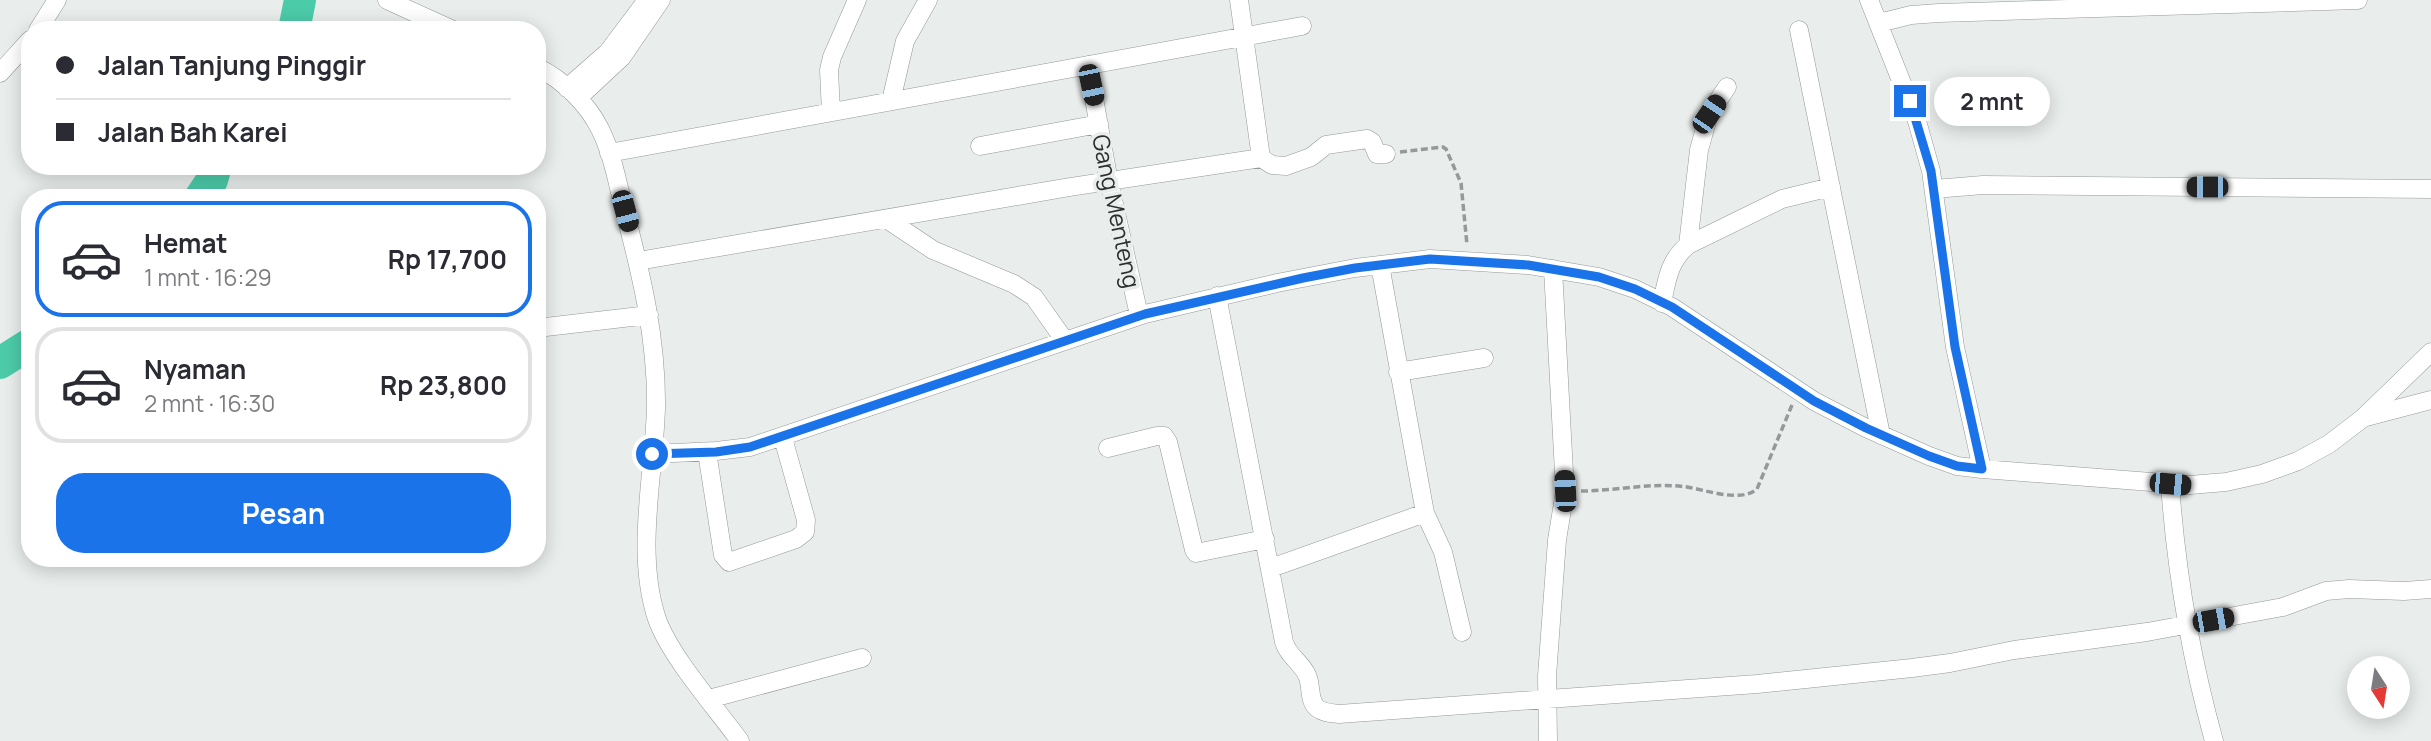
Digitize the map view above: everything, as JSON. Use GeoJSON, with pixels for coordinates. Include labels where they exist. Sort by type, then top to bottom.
{"type":"FeatureCollection","features":[{"type":"Feature","properties":{"kind":"street"},"geometry":{"type":"LineString","coordinates":[[44,21],[57,0]]}},
{"type":"Feature","properties":{"kind":"street"},"geometry":{"type":"LineString","coordinates":[[387,0],[433,21]]}},
{"type":"Feature","properties":{"kind":"street"},"geometry":{"type":"LineString","coordinates":[[572,93],[608,52],[647,0]]}},
{"type":"Feature","properties":{"kind":"street"},"geometry":{"type":"LineString","coordinates":[[572,93],[622,57],[661,0]]}},
{"type":"Feature","properties":{"kind":"street"},"geometry":{"type":"LineString","coordinates":[[831,112],[830,64],[856,0]]}},
{"type":"Feature","properties":{"kind":"street"},"geometry":{"type":"LineString","coordinates":[[891,101],[905,41],[928,0]]}},
{"type":"Feature","properties":{"kind":"street"},"geometry":{"type":"LineString","coordinates":[[1239,0],[1261,158]]}},
{"type":"Feature","properties":{"kind":"street"},"geometry":{"type":"LineString","coordinates":[[1869,0],[1917,121],[1934,189],[1955,347],[1982,469]]}},
{"type":"Feature","properties":{"kind":"street"},"geometry":{"type":"LineString","coordinates":[[1879,23],[1938,6],[2358,0]]}},
{"type":"Feature","properties":{"kind":"street"},"geometry":{"type":"LineString","coordinates":[[609,153],[1302,26]]}},
{"type":"Feature","properties":{"kind":"street"},"geometry":{"type":"LineString","coordinates":[[1799,30],[1881,435]]}},
{"type":"Feature","properties":{"kind":"street"},"geometry":{"type":"LineString","coordinates":[[0,73],[21,50]]}},
{"type":"Feature","properties":{"kind":"street","name":"Gang Menteng"},"geometry":{"type":"LineString","coordinates":[[1088,65],[1109,181],[1139,316]]}},
{"type":"Feature","properties":{"kind":"street"},"geometry":{"type":"LineString","coordinates":[[546,74],[572,93],[600,129],[638,261],[654,350],[656,410],[648,505],[648,543],[653,601],[658,620],[674,650],[740,741]]}},
{"type":"Feature","properties":{"kind":"street"},"geometry":{"type":"LineString","coordinates":[[1688,245],[1699,150],[1709,114],[1727,87]]}},
{"type":"Feature","properties":{"kind":"street"},"geometry":{"type":"LineString","coordinates":[[980,146],[1100,124]]}},
{"type":"Feature","properties":{"kind":"street"},"geometry":{"type":"LineString","coordinates":[[638,261],[788,234],[1261,158],[1272,165],[1286,166],[1302,161],[1326,145],[1367,139],[1372,142],[1377,154],[1385,154]]}},
{"type":"Feature","properties":{"kind":"street"},"geometry":{"type":"LineString","coordinates":[[1934,189],[1983,185],[2431,189]]}},
{"type":"Feature","properties":{"kind":"street"},"geometry":{"type":"LineString","coordinates":[[1662,303],[1670,266],[1677,254],[1688,245],[1782,199],[1831,187]]}},
{"type":"Feature","properties":{"kind":"street"},"geometry":{"type":"LineString","coordinates":[[888,220],[933,250],[1014,284],[1034,297],[1065,341]]}},
{"type":"Feature","properties":{"kind":"street"},"geometry":{"type":"LineString","coordinates":[[652,454],[750,447],[1139,316],[1217,296],[1380,265],[1430,259],[1528,265],[1599,277],[1635,289],[1662,303],[1798,391],[1881,435],[1957,466],[1982,469],[2190,485],[2226,482],[2262,474],[2298,461],[2329,444],[2363,418],[2431,352]]}},
{"type":"Feature","properties":{"kind":"street"},"geometry":{"type":"LineString","coordinates":[[1380,265],[1425,513],[1443,552],[1462,632]]}},
{"type":"Feature","properties":{"kind":"street"},"geometry":{"type":"LineString","coordinates":[[1548,741],[1547,698],[1557,540],[1565,491],[1553,269]]}},
{"type":"Feature","properties":{"kind":"street"},"geometry":{"type":"LineString","coordinates":[[1217,296],[1286,651],[1309,678],[1316,708],[1326,713],[1757,684],[1912,668],[2014,650],[2147,632],[2283,607],[2326,591],[2431,589]]}},
{"type":"Feature","properties":{"kind":"street"},"geometry":{"type":"LineString","coordinates":[[546,327],[649,315]]}},
{"type":"Feature","properties":{"kind":"street"},"geometry":{"type":"LineString","coordinates":[[1398,372],[1484,358]]}},
{"type":"Feature","properties":{"kind":"street"},"geometry":{"type":"LineString","coordinates":[[2363,418],[2431,400]]}},
{"type":"Feature","properties":{"kind":"street"},"geometry":{"type":"LineString","coordinates":[[1108,448],[1164,436],[1168,442],[1196,552],[1265,539]]}},
{"type":"Feature","properties":{"kind":"street"},"geometry":{"type":"LineString","coordinates":[[707,452],[723,555],[729,562],[796,539],[804,532],[806,520],[783,438]]}},
{"type":"Feature","properties":{"kind":"street"},"geometry":{"type":"LineString","coordinates":[[2170,484],[2176,550],[2188,624],[2214,741]]}},
{"type":"Feature","properties":{"kind":"street"},"geometry":{"type":"LineString","coordinates":[[1271,568],[1425,513]]}},
{"type":"Feature","properties":{"kind":"street"},"geometry":{"type":"LineString","coordinates":[[709,699],[862,658]]}},
{"type":"Feature","properties":{"kind":"path"},"geometry":{"type":"LineString","coordinates":[[1385,154],[1443,147],[1446,149],[1461,183],[1469,261]]}},
{"type":"Feature","properties":{"kind":"path"},"geometry":{"type":"LineString","coordinates":[[1565,491],[1598,491],[1650,485],[1679,486],[1731,494],[1752,493],[1757,489],[1798,391]]}},
{"type":"Feature","properties":{"kind":"waterway"},"geometry":{"type":"LineString","coordinates":[[296,21],[300,0]]}},
{"type":"Feature","properties":{"kind":"waterway"},"geometry":{"type":"LineString","coordinates":[[206,189],[213,175]]}},
{"type":"Feature","properties":{"kind":"waterway"},"geometry":{"type":"LineString","coordinates":[[0,363],[21,350]]}},
{"type":"Feature","properties":{"kind":"route"},"geometry":{"type":"LineString","coordinates":[[652,454],[716,452],[750,447],[1145,314],[1303,278],[1355,268],[1430,259],[1528,265],[1599,277],[1635,289],[1672,307],[1814,401],[1866,428],[1957,466],[1982,469],[1955,347],[1931,171],[1910,101]]}}]}
